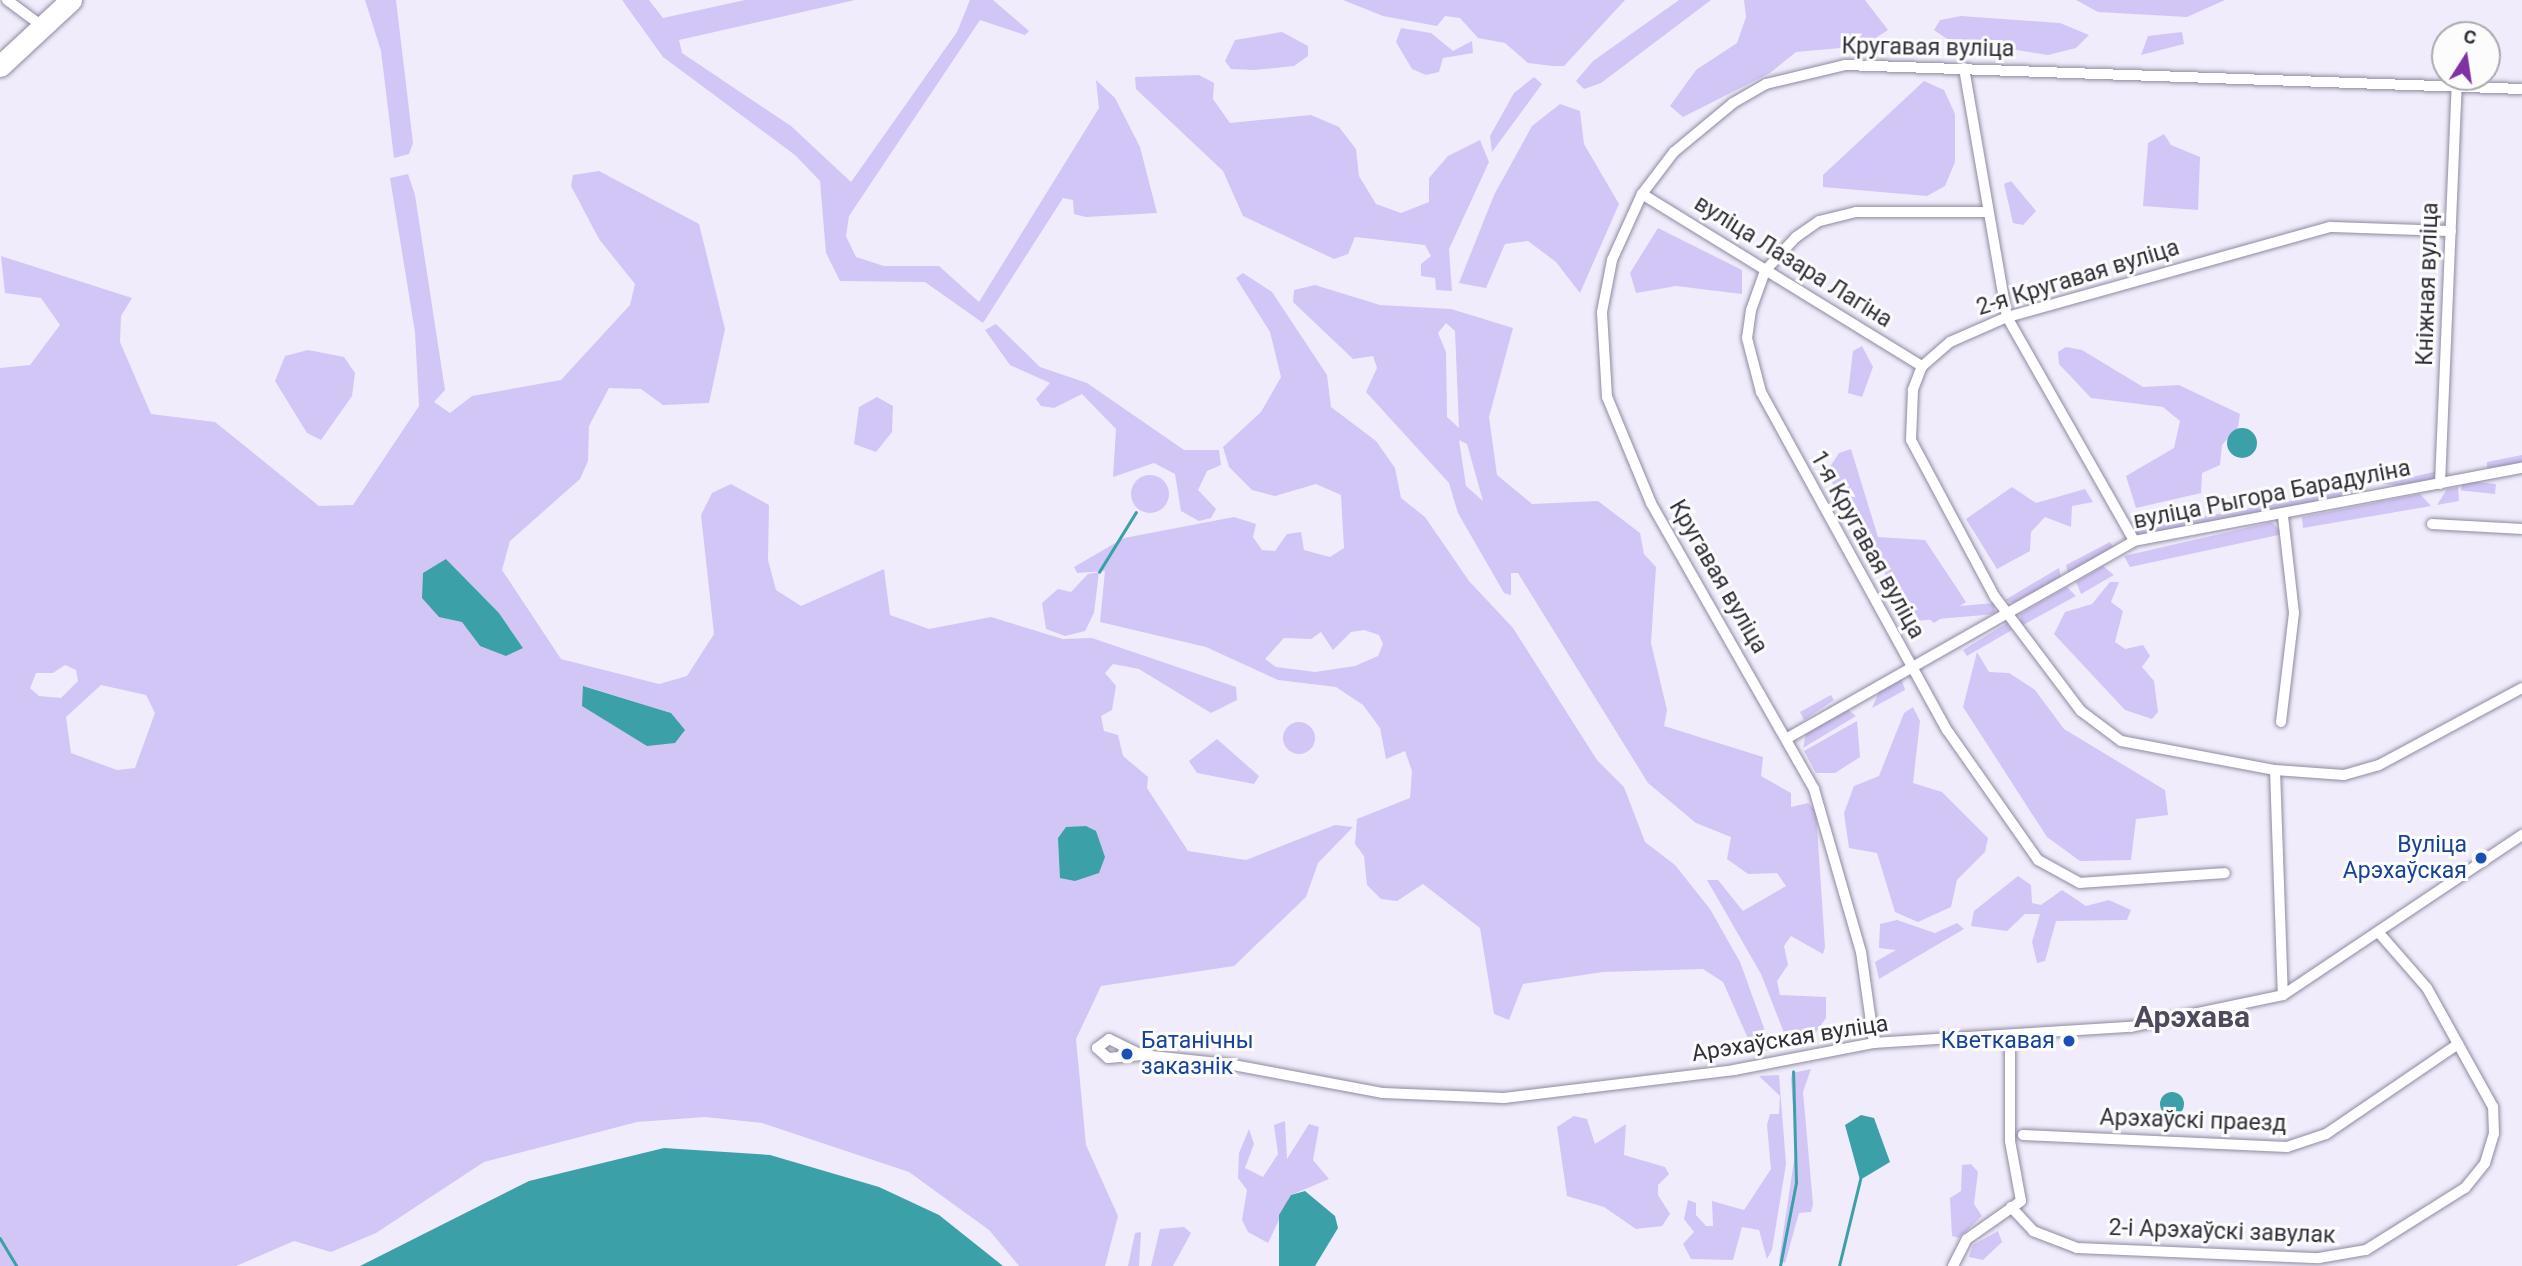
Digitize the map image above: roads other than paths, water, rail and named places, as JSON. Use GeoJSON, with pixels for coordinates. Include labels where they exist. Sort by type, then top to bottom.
{"type":"FeatureCollection","features":[{"type":"Feature","properties":{"kind":"highway"},"geometry":{"type":"LineString","coordinates":[[0,66],[71,0]]}},
{"type":"Feature","properties":{"kind":"street"},"geometry":{"type":"LineString","coordinates":[[7,0],[42,26]]}},
{"type":"Feature","properties":{"kind":"street","name":"Кругавая вуліца"},"geometry":{"type":"LineString","coordinates":[[1874,1043],[1861,952],[1818,801],[1786,739],[1651,503],[1607,397],[1602,313],[1612,260],[1642,194],[1701,127],[1766,85],[1845,65],[2431,85]]}},
{"type":"Feature","properties":{"kind":"street"},"geometry":{"type":"LineString","coordinates":[[1964,68],[1986,212],[2007,317],[2134,541]]}},
{"type":"Feature","properties":{"kind":"street","name":"Кругавая вуліца"},"geometry":{"type":"LineString","coordinates":[[2501,88],[2522,89]]}},
{"type":"Feature","properties":{"kind":"street","name":"Кніжная вуліца"},"geometry":{"type":"LineString","coordinates":[[2440,484],[2457,91]]}},
{"type":"Feature","properties":{"kind":"street","name":"вуліца Лазара Лагіна"},"geometry":{"type":"LineString","coordinates":[[1642,194],[1922,366]]}},
{"type":"Feature","properties":{"kind":"street","name":"1-я Кругавая вуліца"},"geometry":{"type":"LineString","coordinates":[[1986,212],[1837,215],[1796,237],[1765,271],[1747,338],[1760,392],[1973,772],[2056,875],[2092,884],[2225,873]]}},
{"type":"Feature","properties":{"kind":"street","name":"2-я Кругавая вуліца"},"geometry":{"type":"LineString","coordinates":[[1922,366],[1950,342],[2007,317],[2330,227],[2451,231]]}},
{"type":"Feature","properties":{"kind":"street"},"geometry":{"type":"LineString","coordinates":[[1922,366],[1913,390],[1911,440],[2006,612],[2100,729],[2147,747],[2275,770],[2362,772],[2522,688]]}},
{"type":"Feature","properties":{"kind":"street","name":"вуліца Рыгора Барадуліна"},"geometry":{"type":"LineString","coordinates":[[1786,739],[2134,541],[2283,516],[2522,468]]}},
{"type":"Feature","properties":{"kind":"street"},"geometry":{"type":"LineString","coordinates":[[2281,722],[2294,613],[2283,516]]}},
{"type":"Feature","properties":{"kind":"street"},"geometry":{"type":"LineString","coordinates":[[2432,524],[2522,529]]}},
{"type":"Feature","properties":{"kind":"street"},"geometry":{"type":"LineString","coordinates":[[2275,770],[2283,995]]}},
{"type":"Feature","properties":{"kind":"street","name":"Арэхаўская вуліца"},"geometry":{"type":"LineString","coordinates":[[1142,1055],[1445,1098],[1504,1098],[1745,1068],[1874,1043],[2010,1038],[2130,1027],[2283,995],[2380,934],[2522,835]]}},
{"type":"Feature","properties":{"kind":"street","name":"2-і Арэхаўскі завулак"},"geometry":{"type":"LineString","coordinates":[[2011,1207],[2033,1231],[2077,1248],[2319,1258],[2366,1250],[2465,1188],[2485,1163],[2494,1134],[2493,1107],[2427,988],[2380,934]]}},
{"type":"Feature","properties":{"kind":"street"},"geometry":{"type":"LineString","coordinates":[[1952,1266],[1967,1239],[2021,1201],[2010,1141],[2010,1038]]}},
{"type":"Feature","properties":{"kind":"street","name":"Арэхаўскі праезд"},"geometry":{"type":"LineString","coordinates":[[2023,1135],[2287,1147],[2326,1134],[2458,1044]]}},
{"type":"Feature","properties":{"kind":"water"},"geometry":{"type":"Polygon","coordinates":[[[2242,428],[2253,432],[2257,443],[2253,454],[2242,458],[2231,454],[2227,443],[2231,432],[2242,428]]]}},
{"type":"Feature","properties":{"kind":"water"},"geometry":{"type":"Polygon","coordinates":[[[446,559],[499,613],[523,648],[506,656],[480,646],[462,622],[439,617],[422,598],[423,573],[446,559]]]}},
{"type":"Feature","properties":{"kind":"water"},"geometry":{"type":"Polygon","coordinates":[[[583,686],[671,713],[685,730],[675,743],[647,746],[582,706],[583,686]]]}},
{"type":"Feature","properties":{"kind":"water"},"geometry":{"type":"Polygon","coordinates":[[[1086,826],[1096,831],[1105,857],[1099,873],[1075,881],[1060,878],[1058,838],[1066,827],[1086,826]]]}},
{"type":"Feature","properties":{"kind":"water"},"geometry":{"type":"Polygon","coordinates":[[[2167,1092],[2177,1092],[2184,1099],[2184,1109],[2177,1116],[2167,1116],[2160,1109],[2160,1099],[2167,1092]]]}},
{"type":"Feature","properties":{"kind":"water"},"geometry":{"type":"Polygon","coordinates":[[[1861,1115],[1874,1118],[1890,1162],[1860,1180],[1845,1125],[1861,1115]]]}},
{"type":"Feature","properties":{"kind":"water"},"geometry":{"type":"Polygon","coordinates":[[[664,1148],[770,1155],[879,1187],[939,1215],[1003,1266],[360,1266],[529,1181],[664,1148]]]}},
{"type":"Feature","properties":{"kind":"water"},"geometry":{"type":"Polygon","coordinates":[[[1305,1191],[1335,1216],[1338,1228],[1315,1266],[1279,1266],[1279,1215],[1291,1195],[1305,1191]]]}},
{"type":"Feature","properties":{"kind":"waterway"},"geometry":{"type":"LineString","coordinates":[[1099,572],[1136,512]]}},
{"type":"Feature","properties":{"kind":"waterway"},"geometry":{"type":"LineString","coordinates":[[1780,1266],[1796,1183],[1793,1072]]}},
{"type":"Feature","properties":{"kind":"waterway"},"geometry":{"type":"LineString","coordinates":[[1839,1266],[1860,1180]]}},
{"type":"Feature","properties":{"kind":"waterway"},"geometry":{"type":"LineString","coordinates":[[0,1238],[17,1266]]}},
{"type":"Feature","properties":{"kind":"place","name":"Вуліца Арэхаўская"},"geometry":{"type":"Point","coordinates":[2481,858]}},
{"type":"Feature","properties":{"kind":"place","name":"Кветкавая"},"geometry":{"type":"Point","coordinates":[2069,1041]}},
{"type":"Feature","properties":{"kind":"place","name":"Батанічны заказнік"},"geometry":{"type":"Point","coordinates":[1127,1054]}},
{"type":"Feature","properties":{"kind":"district","name":"Арэхава"},"geometry":{"type":"Point","coordinates":[2192,1017]}}]}
